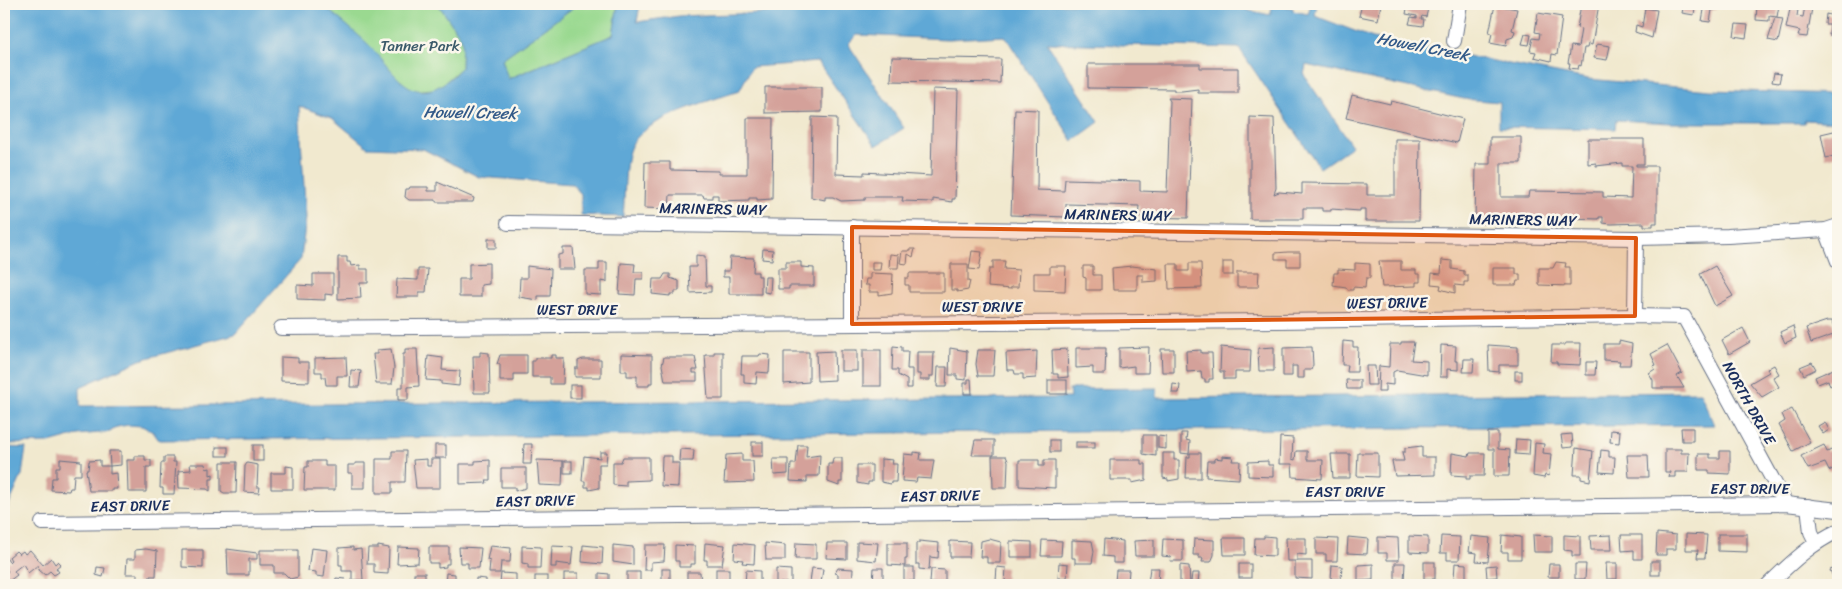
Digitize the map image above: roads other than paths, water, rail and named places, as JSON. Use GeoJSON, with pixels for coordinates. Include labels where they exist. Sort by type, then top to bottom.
{"type":"FeatureCollection","features":[{"type":"Feature","properties":{"kind":"street"},"geometry":{"type":"LineString","coordinates":[[1454,41],[1460,4]]}},
{"type":"Feature","properties":{"kind":"street","name":"MARINERS WAY"},"geometry":{"type":"LineString","coordinates":[[508,223],[1636,238],[1728,236],[1832,228]]}},
{"type":"Feature","properties":{"kind":"street"},"geometry":{"type":"LineString","coordinates":[[852,227],[852,324]]}},
{"type":"Feature","properties":{"kind":"street"},"geometry":{"type":"LineString","coordinates":[[1832,228],[1838,262]]}},
{"type":"Feature","properties":{"kind":"street"},"geometry":{"type":"LineString","coordinates":[[1635,316],[1636,238]]}},
{"type":"Feature","properties":{"kind":"street","name":"WEST DRIVE"},"geometry":{"type":"LineString","coordinates":[[281,328],[1684,317]]}},
{"type":"Feature","properties":{"kind":"street","name":"NORTH DRIVE"},"geometry":{"type":"LineString","coordinates":[[1684,317],[1786,504]]}},
{"type":"Feature","properties":{"kind":"street","name":"EAST DRIVE"},"geometry":{"type":"LineString","coordinates":[[42,523],[1786,504],[1838,510]]}},
{"type":"Feature","properties":{"kind":"street"},"geometry":{"type":"LineString","coordinates":[[1808,506],[1811,532],[1816,542]]}},
{"type":"Feature","properties":{"kind":"street"},"geometry":{"type":"LineString","coordinates":[[1768,585],[1816,542],[1838,531]]}},
{"type":"Feature","properties":{"kind":"water","name":"Howell Creek"},"geometry":{"type":"Polygon","coordinates":[[[4,4],[321,4],[368,44],[399,79],[409,87],[420,90],[432,89],[445,82],[461,68],[462,39],[438,4],[578,4],[502,59],[508,79],[613,35],[618,4],[640,5],[637,22],[679,16],[787,12],[802,4],[1221,4],[1239,8],[1240,4],[1246,4],[1246,10],[1270,15],[1273,4],[1293,8],[1293,11],[1308,14],[1311,4],[1317,4],[1315,16],[1373,38],[1588,79],[1710,90],[1838,94],[1838,122],[1804,120],[1805,123],[1669,123],[1616,120],[1615,129],[1499,127],[1499,102],[1464,99],[1306,65],[1304,75],[1352,146],[1320,168],[1239,48],[1047,43],[1099,122],[1073,141],[1005,36],[948,39],[857,35],[848,44],[904,128],[876,146],[818,62],[752,67],[739,91],[676,113],[646,130],[635,140],[627,158],[623,217],[581,215],[581,194],[572,184],[479,177],[423,149],[367,147],[332,118],[299,106],[306,218],[301,259],[235,334],[140,360],[80,387],[80,406],[1070,398],[1069,389],[1157,388],[1157,398],[1700,392],[1714,425],[159,440],[153,432],[142,426],[128,425],[117,427],[110,432],[78,435],[49,443],[4,444],[4,4]]]}},
{"type":"Feature","properties":{"kind":"water"},"geometry":{"type":"Polygon","coordinates":[[[4,447],[26,448],[22,475],[4,516],[4,447]]]}},
{"type":"Feature","properties":{"kind":"park label","name":"Tanner Park"},"geometry":{"type":"Point","coordinates":[420,46]}}]}
